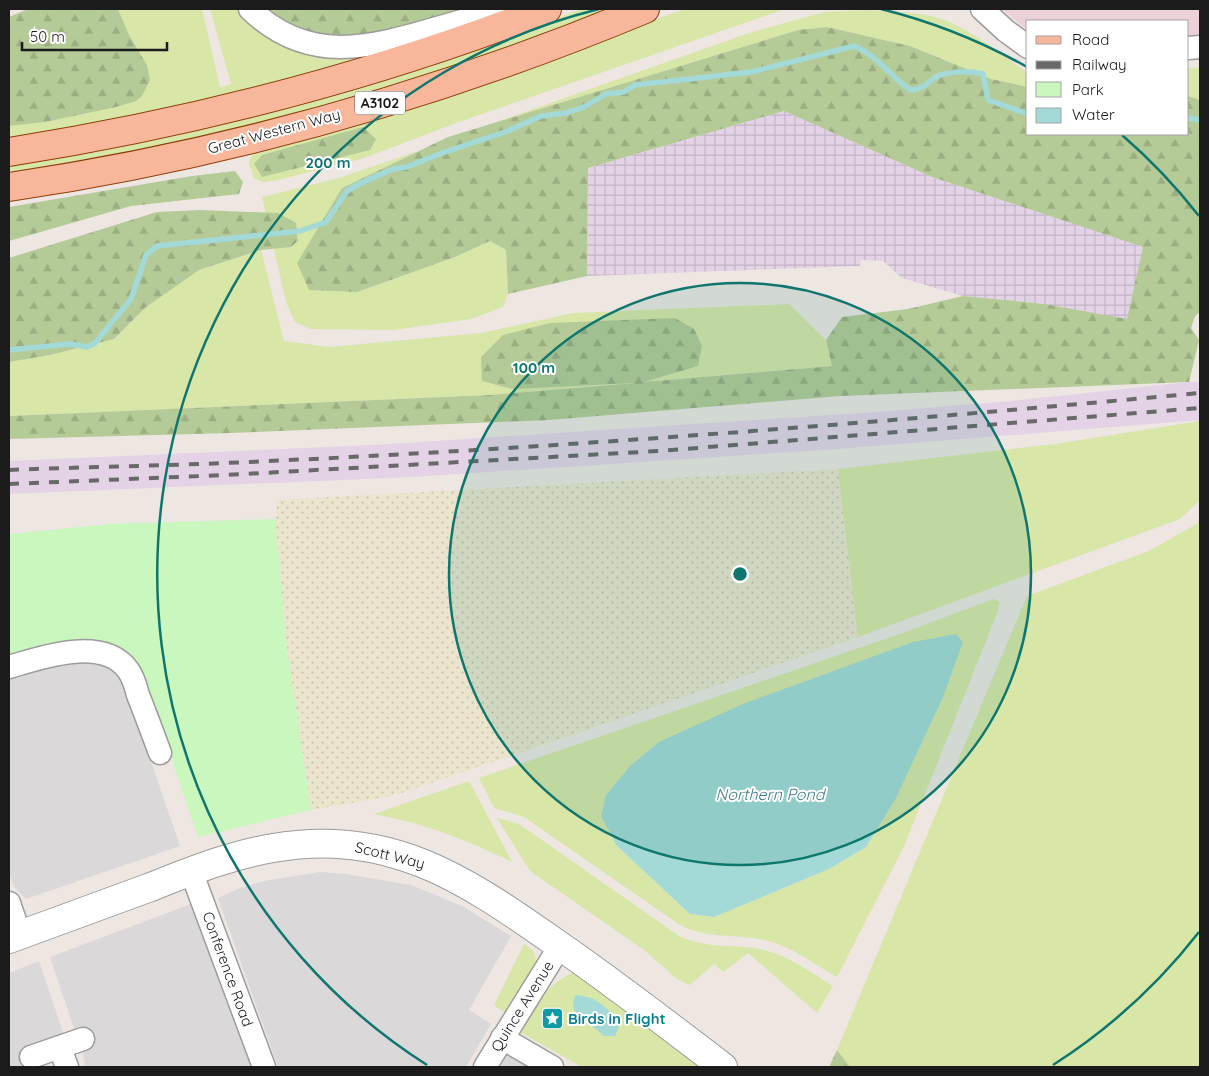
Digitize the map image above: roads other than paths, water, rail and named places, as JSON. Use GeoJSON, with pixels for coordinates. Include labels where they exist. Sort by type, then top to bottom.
{"type":"FeatureCollection","features":[{"type":"Feature","properties":{"kind":"main road","name":"A3102"},"geometry":{"type":"LineString","coordinates":[[9,152],[100,137],[285,94],[415,55],[547,9]]}},
{"type":"Feature","properties":{"kind":"main road","name":"Great Western Way"},"geometry":{"type":"LineString","coordinates":[[9,187],[166,158],[367,106],[488,68],[645,9]]}},
{"type":"Feature","properties":{"kind":"street"},"geometry":{"type":"LineString","coordinates":[[250,9],[265,22],[284,34],[311,44],[342,48],[395,41],[466,20],[522,9]]}},
{"type":"Feature","properties":{"kind":"street"},"geometry":{"type":"LineString","coordinates":[[982,9],[1006,31],[1026,46]]}},
{"type":"Feature","properties":{"kind":"street"},"geometry":{"type":"LineString","coordinates":[[9,667],[53,655],[89,651],[110,654],[130,672],[160,753]]}},
{"type":"Feature","properties":{"kind":"street","name":"Scott Way"},"geometry":{"type":"LineString","coordinates":[[14,937],[231,858],[274,848],[324,844],[374,848],[418,860],[458,878],[489,896],[560,946],[723,1067]]}},
{"type":"Feature","properties":{"kind":"street","name":"Conference Road"},"geometry":{"type":"LineString","coordinates":[[191,871],[264,1067]]}},
{"type":"Feature","properties":{"kind":"street"},"geometry":{"type":"LineString","coordinates":[[9,903],[14,937]]}},
{"type":"Feature","properties":{"kind":"street","name":"Quince Avenue"},"geometry":{"type":"LineString","coordinates":[[485,1067],[560,946]]}},
{"type":"Feature","properties":{"kind":"street"},"geometry":{"type":"LineString","coordinates":[[502,1038],[552,1067]]}},
{"type":"Feature","properties":{"kind":"street"},"geometry":{"type":"LineString","coordinates":[[32,1057],[64,1057],[83,1040]]}},
{"type":"Feature","properties":{"kind":"water","name":"Northern Pond"},"geometry":{"type":"Polygon","coordinates":[[[956,634],[963,642],[943,697],[896,798],[866,847],[829,869],[714,917],[690,914],[617,846],[601,816],[606,795],[630,766],[659,742],[743,704],[913,642],[956,634]]]}},
{"type":"Feature","properties":{"kind":"water"},"geometry":{"type":"Polygon","coordinates":[[[576,995],[590,998],[602,1004],[612,1014],[620,1025],[615,1036],[604,1036],[574,1010],[573,1002],[576,995]]]}},
{"type":"Feature","properties":{"kind":"waterway"},"geometry":{"type":"LineString","coordinates":[[9,350],[70,344],[87,347],[95,343],[131,299],[146,255],[157,246],[300,231],[326,222],[347,191],[393,169],[407,167],[508,131],[541,116],[566,113],[584,107],[606,94],[624,92],[635,85],[751,72],[854,46],[877,60],[910,90],[917,89],[936,77],[945,74],[962,72],[983,74],[988,100],[1026,113]]}},
{"type":"Feature","properties":{"kind":"waterway"},"geometry":{"type":"LineString","coordinates":[[1189,118],[1200,120]]}},
{"type":"Feature","properties":{"kind":"railway"},"geometry":{"type":"LineString","coordinates":[[9,470],[225,463],[591,443],[957,415],[1200,393]]}},
{"type":"Feature","properties":{"kind":"railway"},"geometry":{"type":"LineString","coordinates":[[9,484],[226,475],[659,451],[1200,408]]}},
{"type":"Feature","properties":{"kind":"place","name":"Birds in Flight"},"geometry":{"type":"Point","coordinates":[552,1018]}}]}
